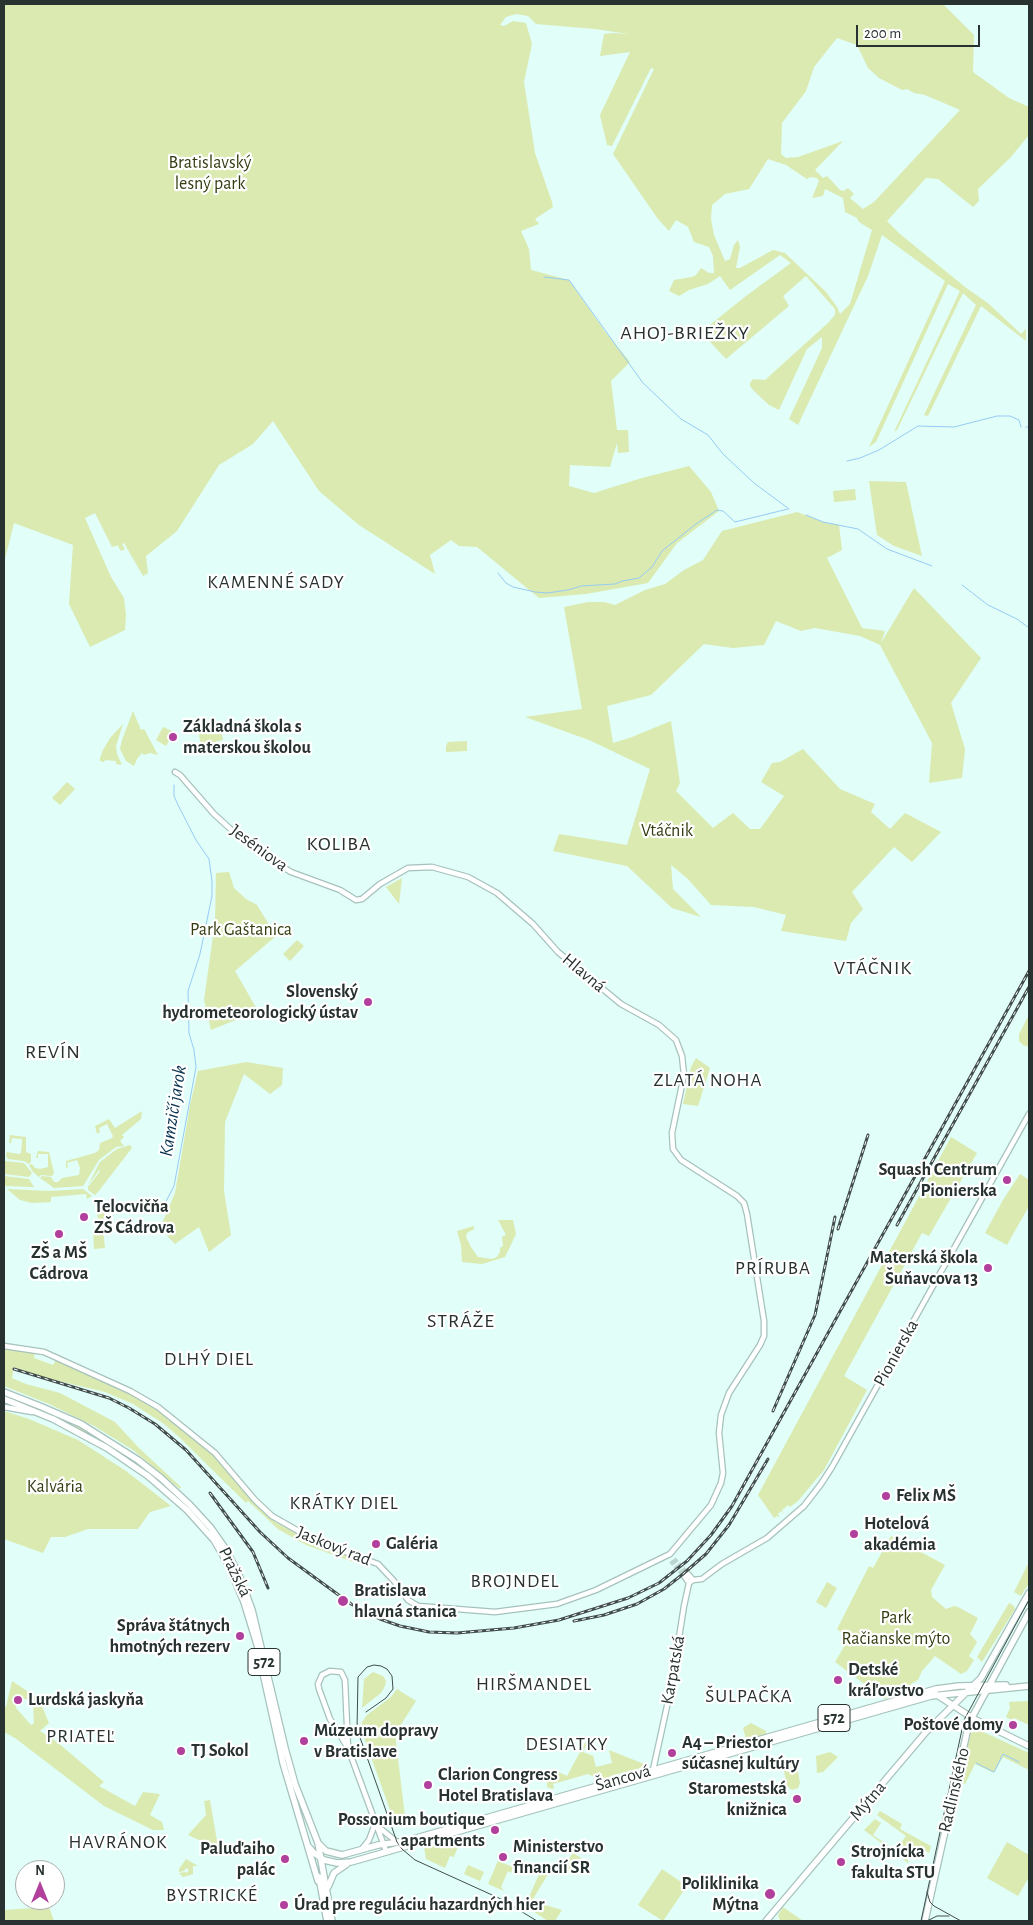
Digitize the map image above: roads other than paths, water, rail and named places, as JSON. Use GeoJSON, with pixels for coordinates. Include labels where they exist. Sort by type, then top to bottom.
{"type":"FeatureCollection","features":[{"type":"Feature","properties":{"kind":"main road","name":"Pražská"},"geometry":{"type":"LineString","coordinates":[[4,1392],[67,1418],[124,1450],[152,1470],[175,1491],[216,1535],[234,1564],[248,1597],[258,1631],[295,1784],[322,1858],[326,1864],[327,1888],[332,1921]]}},
{"type":"Feature","properties":{"kind":"main road","name":"Pražská"},"geometry":{"type":"LineString","coordinates":[[4,1400],[40,1413],[93,1439],[141,1471],[186,1510],[220,1550],[242,1594],[251,1622],[280,1749],[318,1881],[327,1921]]}},
{"type":"Feature","properties":{"kind":"main road","name":"Mýtna"},"geometry":{"type":"LineString","coordinates":[[768,1919],[926,1732],[983,1675],[1029,1593]]}},
{"type":"Feature","properties":{"kind":"main road","name":"Radlinského"},"geometry":{"type":"LineString","coordinates":[[925,1921],[971,1717],[1029,1612]]}},
{"type":"Feature","properties":{"kind":"main road"},"geometry":{"type":"LineString","coordinates":[[996,1673],[998,1681],[1005,1686]]}},
{"type":"Feature","properties":{"kind":"main road","name":"572"},"geometry":{"type":"LineString","coordinates":[[933,1692],[966,1692],[1029,1682]]}},
{"type":"Feature","properties":{"kind":"main road","name":"572"},"geometry":{"type":"LineString","coordinates":[[933,1692],[972,1685],[987,1688],[1029,1686]]}},
{"type":"Feature","properties":{"kind":"main road"},"geometry":{"type":"LineString","coordinates":[[933,1692],[971,1717],[1029,1746]]}},
{"type":"Feature","properties":{"kind":"main road","name":"Šancová"},"geometry":{"type":"LineString","coordinates":[[326,1864],[351,1862],[652,1772],[666,1766],[933,1692]]}},
{"type":"Feature","properties":{"kind":"main road","name":"Šancová"},"geometry":{"type":"LineString","coordinates":[[326,1864],[342,1855],[362,1849],[421,1837],[933,1692]]}},
{"type":"Feature","properties":{"kind":"main road"},"geometry":{"type":"LineString","coordinates":[[968,1728],[982,1723]]}},
{"type":"Feature","properties":{"kind":"main road"},"geometry":{"type":"LineString","coordinates":[[318,1843],[326,1851],[342,1855]]}},
{"type":"Feature","properties":{"kind":"main road"},"geometry":{"type":"LineString","coordinates":[[308,1846],[322,1858]]}},
{"type":"Feature","properties":{"kind":"main road","name":"Šancová"},"geometry":{"type":"LineString","coordinates":[[327,1888],[334,1873],[351,1862]]}},
{"type":"Feature","properties":{"kind":"main road"},"geometry":{"type":"LineString","coordinates":[[318,1881],[320,1871],[326,1864]]}},
{"type":"Feature","properties":{"kind":"main road"},"geometry":{"type":"LineString","coordinates":[[768,1919],[776,1921]]}},
{"type":"Feature","properties":{"kind":"street","name":"Jeséniova"},"geometry":{"type":"LineString","coordinates":[[175,772],[180,775],[214,814],[262,854],[291,872],[328,885],[359,900]]}},
{"type":"Feature","properties":{"kind":"street","name":"Hlavná"},"geometry":{"type":"LineString","coordinates":[[359,900],[408,868],[432,867],[468,877],[487,887],[528,919],[558,952],[621,1004],[673,1035],[681,1049],[684,1069],[683,1080],[672,1133],[672,1146],[676,1155],[707,1178],[737,1196],[744,1203],[765,1326],[760,1345],[732,1388],[723,1407],[719,1428],[723,1473],[718,1490],[711,1504],[668,1555]]}},
{"type":"Feature","properties":{"kind":"street","name":"Pionierska"},"geometry":{"type":"LineString","coordinates":[[691,1581],[702,1579],[727,1561],[772,1534],[804,1506],[827,1476],[1029,1114]]}},
{"type":"Feature","properties":{"kind":"street","name":"Jaskový rad"},"geometry":{"type":"LineString","coordinates":[[4,1346],[44,1352],[130,1391],[158,1407],[215,1453],[253,1498],[272,1516],[316,1541],[378,1564],[408,1600],[418,1606],[487,1613],[552,1605],[603,1587],[668,1555]]}},
{"type":"Feature","properties":{"kind":"street"},"geometry":{"type":"LineString","coordinates":[[4,1407],[40,1413]]}},
{"type":"Feature","properties":{"kind":"street"},"geometry":{"type":"LineString","coordinates":[[668,1555],[672,1560]]}},
{"type":"Feature","properties":{"kind":"street"},"geometry":{"type":"LineString","coordinates":[[685,1575],[691,1581]]}},
{"type":"Feature","properties":{"kind":"street","name":"Karpatská"},"geometry":{"type":"LineString","coordinates":[[652,1772],[672,1682],[684,1606],[691,1581]]}},
{"type":"Feature","properties":{"kind":"street"},"geometry":{"type":"LineString","coordinates":[[348,1748],[345,1678],[338,1671],[328,1671],[321,1678],[318,1684],[319,1689],[330,1719],[348,1748],[386,1851]]}},
{"type":"Feature","properties":{"kind":"street"},"geometry":{"type":"LineString","coordinates":[[656,1756],[660,1763],[666,1766]]}},
{"type":"Feature","properties":{"kind":"street"},"geometry":{"type":"LineString","coordinates":[[375,1824],[397,1842]]}},
{"type":"Feature","properties":{"kind":"street"},"geometry":{"type":"LineString","coordinates":[[362,1849],[369,1840],[375,1824]]}},
{"type":"Feature","properties":{"kind":"waterway"},"geometry":{"type":"LineString","coordinates":[[544,277],[569,280],[643,383],[681,419],[708,435],[723,454],[754,483],[789,509]]}},
{"type":"Feature","properties":{"kind":"waterway"},"geometry":{"type":"LineString","coordinates":[[847,461],[879,450],[918,426],[954,427],[997,416],[1010,416],[1019,420],[1021,427]]}},
{"type":"Feature","properties":{"kind":"waterway"},"geometry":{"type":"LineString","coordinates":[[498,573],[506,583],[513,587],[535,592],[547,593],[581,586],[615,584],[639,578],[652,567],[662,551],[717,510],[723,511],[735,522],[788,509]]}},
{"type":"Feature","properties":{"kind":"waterway"},"geometry":{"type":"LineString","coordinates":[[806,515],[823,522],[858,529],[887,549],[932,566]]}},
{"type":"Feature","properties":{"kind":"waterway"},"geometry":{"type":"LineString","coordinates":[[962,585],[988,605],[1017,619],[1029,628]]}},
{"type":"Feature","properties":{"kind":"waterway","name":"Kamzičí jarok"},"geometry":{"type":"LineString","coordinates":[[161,1211],[174,1186],[196,1067],[189,1033],[188,991],[200,954],[212,896],[209,859],[196,840],[178,805],[174,796],[174,785]]}},
{"type":"Feature","properties":{"kind":"waterway"},"geometry":{"type":"LineString","coordinates":[[976,1763],[994,1772],[1003,1754],[1019,1762]]}},
{"type":"Feature","properties":{"kind":"tunnel"},"geometry":{"type":"LineString","coordinates":[[674,1559],[687,1573]]}},
{"type":"Feature","properties":{"kind":"tunnel"},"geometry":{"type":"LineString","coordinates":[[671,1561],[684,1576]]}},
{"type":"Feature","properties":{"kind":"tram line"},"geometry":{"type":"LineString","coordinates":[[921,1921],[964,1720],[1029,1600]]}},
{"type":"Feature","properties":{"kind":"tram line"},"geometry":{"type":"LineString","coordinates":[[366,1712],[386,1698],[393,1689],[392,1676],[387,1669],[381,1666],[367,1667],[358,1677],[357,1729],[397,1842],[402,1849],[415,1860],[501,1899],[537,1921]]}},
{"type":"Feature","properties":{"kind":"tram line"},"geometry":{"type":"LineString","coordinates":[[927,1892],[930,1902],[934,1906],[961,1921]]}},
{"type":"Feature","properties":{"kind":"tram line"},"geometry":{"type":"LineString","coordinates":[[927,1921],[937,1916],[949,1916]]}},
{"type":"Feature","properties":{"kind":"railway"},"geometry":{"type":"LineString","coordinates":[[14,1369],[109,1398],[155,1424],[186,1450],[260,1532],[288,1558],[351,1604],[380,1619],[400,1626],[429,1632],[457,1633],[514,1628],[559,1620],[628,1598],[659,1583],[687,1561],[711,1535],[732,1506],[1029,971]]}},
{"type":"Feature","properties":{"kind":"railway"},"geometry":{"type":"LineString","coordinates":[[897,1225],[1029,987]]}},
{"type":"Feature","properties":{"kind":"railway"},"geometry":{"type":"LineString","coordinates":[[838,1229],[868,1135]]}},
{"type":"Feature","properties":{"kind":"railway"},"geometry":{"type":"LineString","coordinates":[[773,1411],[815,1315],[835,1217]]}},
{"type":"Feature","properties":{"kind":"railway"},"geometry":{"type":"LineString","coordinates":[[574,1621],[604,1615],[637,1604],[664,1589],[683,1574],[706,1554],[729,1525],[768,1459]]}},
{"type":"Feature","properties":{"kind":"railway"},"geometry":{"type":"LineString","coordinates":[[210,1493],[253,1552],[268,1588]]}},
{"type":"Feature","properties":{"kind":"place","name":"Základná škola s materskou školou"},"geometry":{"type":"Point","coordinates":[173,737]}},
{"type":"Feature","properties":{"kind":"place","name":"Slovenský hydrometeorologický ústav"},"geometry":{"type":"Point","coordinates":[368,1002]}},
{"type":"Feature","properties":{"kind":"place","name":"Squash Centrum Pionierska"},"geometry":{"type":"Point","coordinates":[1007,1180]}},
{"type":"Feature","properties":{"kind":"place","name":"Telocvičňa ZŠ Cádrova"},"geometry":{"type":"Point","coordinates":[84,1217]}},
{"type":"Feature","properties":{"kind":"place","name":"ZŠ a MŠ Cádrova"},"geometry":{"type":"Point","coordinates":[59,1234]}},
{"type":"Feature","properties":{"kind":"place","name":"Materská škola Šuňavcova 13"},"geometry":{"type":"Point","coordinates":[988,1268]}},
{"type":"Feature","properties":{"kind":"place","name":"Felix MŠ"},"geometry":{"type":"Point","coordinates":[886,1496]}},
{"type":"Feature","properties":{"kind":"place","name":"Hotelová akadémia"},"geometry":{"type":"Point","coordinates":[854,1534]}},
{"type":"Feature","properties":{"kind":"place","name":"Galéria"},"geometry":{"type":"Point","coordinates":[376,1544]}},
{"type":"Feature","properties":{"kind":"place","name":"Bratislava hlavná stanica"},"geometry":{"type":"Point","coordinates":[343,1601]}},
{"type":"Feature","properties":{"kind":"place","name":"Správa štátnych hmotných rezerv"},"geometry":{"type":"Point","coordinates":[240,1636]}},
{"type":"Feature","properties":{"kind":"place","name":"Detské kráľovstvo"},"geometry":{"type":"Point","coordinates":[838,1680]}},
{"type":"Feature","properties":{"kind":"place","name":"Lurdská jaskyňa"},"geometry":{"type":"Point","coordinates":[18,1700]}},
{"type":"Feature","properties":{"kind":"place","name":"Poštové domy"},"geometry":{"type":"Point","coordinates":[1013,1725]}},
{"type":"Feature","properties":{"kind":"place","name":"Múzeum dopravy v Bratislave"},"geometry":{"type":"Point","coordinates":[304,1741]}},
{"type":"Feature","properties":{"kind":"place","name":"TJ Sokol"},"geometry":{"type":"Point","coordinates":[181,1751]}},
{"type":"Feature","properties":{"kind":"place","name":"A4 – Priestor súčasnej kultúry"},"geometry":{"type":"Point","coordinates":[672,1753]}},
{"type":"Feature","properties":{"kind":"place","name":"Clarion Congress Hotel Bratislava"},"geometry":{"type":"Point","coordinates":[428,1785]}},
{"type":"Feature","properties":{"kind":"place","name":"Staromestská knižnica"},"geometry":{"type":"Point","coordinates":[797,1799]}},
{"type":"Feature","properties":{"kind":"place","name":"Possonium boutique apartments"},"geometry":{"type":"Point","coordinates":[495,1830]}},
{"type":"Feature","properties":{"kind":"place","name":"Ministerstvo financií SR"},"geometry":{"type":"Point","coordinates":[503,1857]}},
{"type":"Feature","properties":{"kind":"place","name":"Paluďaiho palác"},"geometry":{"type":"Point","coordinates":[285,1859]}},
{"type":"Feature","properties":{"kind":"place","name":"Strojnícka fakulta STU"},"geometry":{"type":"Point","coordinates":[841,1862]}},
{"type":"Feature","properties":{"kind":"place","name":"Poliklinika Mýtna"},"geometry":{"type":"Point","coordinates":[770,1894]}},
{"type":"Feature","properties":{"kind":"place","name":"Úrad pre reguláciu hazardných hier"},"geometry":{"type":"Point","coordinates":[284,1905]}},
{"type":"Feature","properties":{"kind":"district","name":"AHOJ-BRIEŽKY"},"geometry":{"type":"Point","coordinates":[685,333]}},
{"type":"Feature","properties":{"kind":"district","name":"KAMENNÉ SADY"},"geometry":{"type":"Point","coordinates":[276,582]}},
{"type":"Feature","properties":{"kind":"district","name":"KOLIBA"},"geometry":{"type":"Point","coordinates":[339,844]}},
{"type":"Feature","properties":{"kind":"district","name":"VTÁČNIK"},"geometry":{"type":"Point","coordinates":[873,968]}},
{"type":"Feature","properties":{"kind":"district","name":"REVÍN"},"geometry":{"type":"Point","coordinates":[53,1052]}},
{"type":"Feature","properties":{"kind":"district","name":"ZLATÁ NOHA"},"geometry":{"type":"Point","coordinates":[708,1080]}},
{"type":"Feature","properties":{"kind":"district","name":"PRÍRUBA"},"geometry":{"type":"Point","coordinates":[773,1268]}},
{"type":"Feature","properties":{"kind":"district","name":"STRÁŽE"},"geometry":{"type":"Point","coordinates":[461,1321]}},
{"type":"Feature","properties":{"kind":"district","name":"DLHÝ DIEL"},"geometry":{"type":"Point","coordinates":[209,1359]}},
{"type":"Feature","properties":{"kind":"district","name":"KRÁTKY DIEL"},"geometry":{"type":"Point","coordinates":[344,1503]}},
{"type":"Feature","properties":{"kind":"district","name":"BROJNDEL"},"geometry":{"type":"Point","coordinates":[515,1581]}},
{"type":"Feature","properties":{"kind":"district","name":"HIRŠMANDEL"},"geometry":{"type":"Point","coordinates":[534,1684]}},
{"type":"Feature","properties":{"kind":"district","name":"ŠULPAČKA"},"geometry":{"type":"Point","coordinates":[749,1696]}},
{"type":"Feature","properties":{"kind":"district","name":"PRIATEĽ"},"geometry":{"type":"Point","coordinates":[81,1736]}},
{"type":"Feature","properties":{"kind":"district","name":"DESIATKY"},"geometry":{"type":"Point","coordinates":[567,1744]}},
{"type":"Feature","properties":{"kind":"district","name":"HAVRÁNOK"},"geometry":{"type":"Point","coordinates":[118,1842]}},
{"type":"Feature","properties":{"kind":"district","name":"BYSTRICKÉ"},"geometry":{"type":"Point","coordinates":[212,1895]}},
{"type":"Feature","properties":{"kind":"park label","name":"Bratislavský lesný park"},"geometry":{"type":"Point","coordinates":[210,173]}},
{"type":"Feature","properties":{"kind":"park label","name":"Vtáčnik"},"geometry":{"type":"Point","coordinates":[667,831]}},
{"type":"Feature","properties":{"kind":"park label","name":"Park Gaštanica"},"geometry":{"type":"Point","coordinates":[241,930]}},
{"type":"Feature","properties":{"kind":"park label","name":"Kalvária"},"geometry":{"type":"Point","coordinates":[55,1487]}},
{"type":"Feature","properties":{"kind":"park label","name":"Park Račianske mýto"},"geometry":{"type":"Point","coordinates":[896,1628]}}]}
